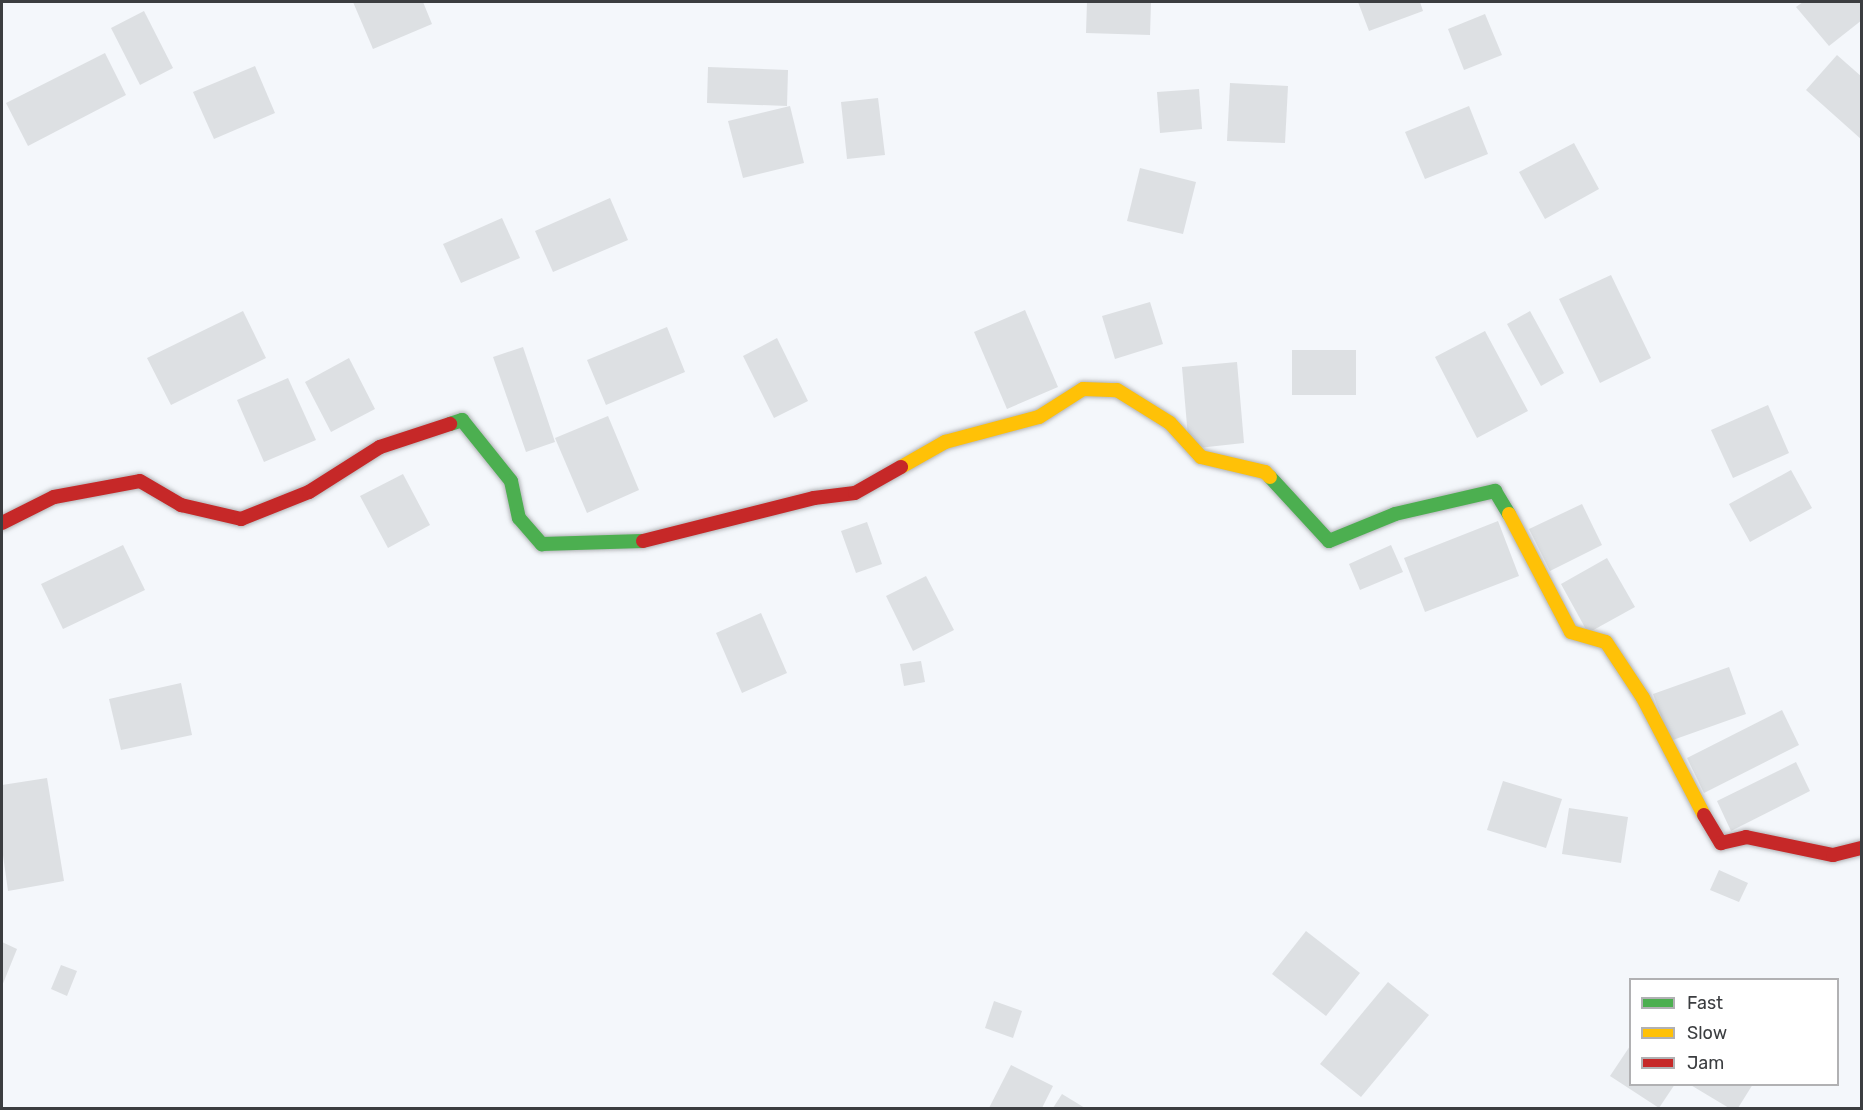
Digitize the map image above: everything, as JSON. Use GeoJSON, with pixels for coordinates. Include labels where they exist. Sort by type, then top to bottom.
{"type":"FeatureCollection","features":[{"type":"Feature","properties":{"kind":"street"},"geometry":{"type":"LineString","coordinates":[[2,523],[54,497],[140,481],[181,505],[241,519],[309,492],[380,447],[462,420],[511,482],[519,518],[542,544],[636,543],[814,498],[855,492],[945,442],[1039,417],[1083,389],[1117,390],[1170,423],[1201,458],[1265,472],[1329,542],[1395,514],[1495,491],[1526,539],[1571,632],[1606,642],[1643,698],[1677,769],[1721,843],[1746,837],[1833,855],[1862,848]]}},
{"type":"Feature","properties":{"kind":"building"},"geometry":{"type":"Polygon","coordinates":[[[353,2],[423,2],[432,24],[373,49],[353,2]]]}},
{"type":"Feature","properties":{"kind":"building"},"geometry":{"type":"Polygon","coordinates":[[[1087,2],[1151,2],[1150,35],[1086,33],[1087,2]]]}},
{"type":"Feature","properties":{"kind":"building"},"geometry":{"type":"Polygon","coordinates":[[[1358,2],[1420,2],[1423,11],[1369,31],[1358,2]]]}},
{"type":"Feature","properties":{"kind":"building"},"geometry":{"type":"Polygon","coordinates":[[[1803,2],[1862,2],[1862,20],[1829,46],[1796,7],[1803,2]]]}},
{"type":"Feature","properties":{"kind":"building"},"geometry":{"type":"Polygon","coordinates":[[[144,11],[173,68],[140,85],[111,28],[144,11]]]}},
{"type":"Feature","properties":{"kind":"building"},"geometry":{"type":"Polygon","coordinates":[[[1485,14],[1502,55],[1464,70],[1448,29],[1485,14]]]}},
{"type":"Feature","properties":{"kind":"building"},"geometry":{"type":"Polygon","coordinates":[[[105,53],[126,95],[28,146],[6,103],[105,53]]]}},
{"type":"Feature","properties":{"kind":"building"},"geometry":{"type":"Polygon","coordinates":[[[1837,55],[1862,77],[1862,140],[1806,90],[1837,55]]]}},
{"type":"Feature","properties":{"kind":"building"},"geometry":{"type":"Polygon","coordinates":[[[255,66],[275,113],[214,139],[193,92],[255,66]]]}},
{"type":"Feature","properties":{"kind":"building"},"geometry":{"type":"Polygon","coordinates":[[[708,67],[788,70],[787,106],[707,103],[708,67]]]}},
{"type":"Feature","properties":{"kind":"building"},"geometry":{"type":"Polygon","coordinates":[[[1230,83],[1288,86],[1285,143],[1227,141],[1230,83]]]}},
{"type":"Feature","properties":{"kind":"building"},"geometry":{"type":"Polygon","coordinates":[[[1199,89],[1202,129],[1160,133],[1157,92],[1199,89]]]}},
{"type":"Feature","properties":{"kind":"building"},"geometry":{"type":"Polygon","coordinates":[[[878,98],[885,155],[847,159],[841,102],[878,98]]]}},
{"type":"Feature","properties":{"kind":"building"},"geometry":{"type":"Polygon","coordinates":[[[790,106],[804,163],[743,178],[728,121],[790,106]]]}},
{"type":"Feature","properties":{"kind":"building"},"geometry":{"type":"Polygon","coordinates":[[[1469,106],[1488,154],[1425,179],[1405,132],[1469,106]]]}},
{"type":"Feature","properties":{"kind":"building"},"geometry":{"type":"Polygon","coordinates":[[[1574,143],[1599,189],[1545,219],[1519,172],[1574,143]]]}},
{"type":"Feature","properties":{"kind":"building"},"geometry":{"type":"Polygon","coordinates":[[[1140,168],[1196,182],[1183,234],[1127,221],[1140,168]]]}},
{"type":"Feature","properties":{"kind":"building"},"geometry":{"type":"Polygon","coordinates":[[[610,198],[628,240],[553,272],[535,231],[610,198]]]}},
{"type":"Feature","properties":{"kind":"building"},"geometry":{"type":"Polygon","coordinates":[[[502,218],[520,258],[461,283],[443,244],[502,218]]]}},
{"type":"Feature","properties":{"kind":"building"},"geometry":{"type":"Polygon","coordinates":[[[1611,275],[1651,358],[1600,383],[1559,299],[1611,275]]]}},
{"type":"Feature","properties":{"kind":"building"},"geometry":{"type":"Polygon","coordinates":[[[1150,302],[1163,344],[1115,359],[1102,316],[1150,302]]]}},
{"type":"Feature","properties":{"kind":"building"},"geometry":{"type":"Polygon","coordinates":[[[1025,310],[1058,387],[1007,409],[974,332],[1025,310]]]}},
{"type":"Feature","properties":{"kind":"building"},"geometry":{"type":"Polygon","coordinates":[[[243,311],[266,358],[171,405],[147,358],[243,311]]]}},
{"type":"Feature","properties":{"kind":"building"},"geometry":{"type":"Polygon","coordinates":[[[1530,311],[1564,373],[1541,386],[1507,324],[1530,311]]]}},
{"type":"Feature","properties":{"kind":"building"},"geometry":{"type":"Polygon","coordinates":[[[667,327],[685,372],[606,405],[587,360],[667,327]]]}},
{"type":"Feature","properties":{"kind":"building"},"geometry":{"type":"Polygon","coordinates":[[[1485,331],[1528,411],[1477,438],[1435,357],[1485,331]]]}},
{"type":"Feature","properties":{"kind":"building"},"geometry":{"type":"Polygon","coordinates":[[[777,338],[808,401],[774,418],[743,356],[777,338]]]}},
{"type":"Feature","properties":{"kind":"building"},"geometry":{"type":"Polygon","coordinates":[[[523,347],[555,442],[526,452],[493,357],[523,347]]]}},
{"type":"Feature","properties":{"kind":"building"},"geometry":{"type":"Polygon","coordinates":[[[1292,350],[1356,350],[1356,395],[1292,395],[1292,350]]]}},
{"type":"Feature","properties":{"kind":"building"},"geometry":{"type":"Polygon","coordinates":[[[349,358],[375,409],[331,432],[305,382],[349,358]]]}},
{"type":"Feature","properties":{"kind":"building"},"geometry":{"type":"Polygon","coordinates":[[[1237,362],[1244,443],[1189,449],[1182,367],[1237,362]]]}},
{"type":"Feature","properties":{"kind":"building"},"geometry":{"type":"Polygon","coordinates":[[[288,378],[316,440],[264,462],[237,400],[288,378]]]}},
{"type":"Feature","properties":{"kind":"building"},"geometry":{"type":"Polygon","coordinates":[[[1768,405],[1789,453],[1733,478],[1711,430],[1768,405]]]}},
{"type":"Feature","properties":{"kind":"building"},"geometry":{"type":"Polygon","coordinates":[[[608,416],[639,490],[587,513],[555,438],[608,416]]]}},
{"type":"Feature","properties":{"kind":"building"},"geometry":{"type":"Polygon","coordinates":[[[1791,470],[1812,508],[1750,542],[1729,504],[1791,470]]]}},
{"type":"Feature","properties":{"kind":"building"},"geometry":{"type":"Polygon","coordinates":[[[403,474],[430,525],[388,548],[360,496],[403,474]]]}},
{"type":"Feature","properties":{"kind":"building"},"geometry":{"type":"Polygon","coordinates":[[[1582,504],[1602,545],[1550,571],[1529,529],[1582,504]]]}},
{"type":"Feature","properties":{"kind":"building"},"geometry":{"type":"Polygon","coordinates":[[[1498,521],[1519,576],[1425,612],[1404,558],[1498,521]]]}},
{"type":"Feature","properties":{"kind":"building"},"geometry":{"type":"Polygon","coordinates":[[[867,522],[882,564],[856,573],[841,531],[867,522]]]}},
{"type":"Feature","properties":{"kind":"building"},"geometry":{"type":"Polygon","coordinates":[[[123,545],[145,590],[63,629],[41,584],[123,545]]]}},
{"type":"Feature","properties":{"kind":"building"},"geometry":{"type":"Polygon","coordinates":[[[1391,545],[1403,572],[1360,590],[1349,564],[1391,545]]]}},
{"type":"Feature","properties":{"kind":"building"},"geometry":{"type":"Polygon","coordinates":[[[1607,558],[1635,607],[1588,633],[1561,584],[1607,558]]]}},
{"type":"Feature","properties":{"kind":"building"},"geometry":{"type":"Polygon","coordinates":[[[926,576],[954,630],[913,651],[886,596],[926,576]]]}},
{"type":"Feature","properties":{"kind":"building"},"geometry":{"type":"Polygon","coordinates":[[[761,613],[787,673],[742,693],[716,633],[761,613]]]}},
{"type":"Feature","properties":{"kind":"building"},"geometry":{"type":"Polygon","coordinates":[[[921,661],[925,682],[904,686],[900,664],[921,661]]]}},
{"type":"Feature","properties":{"kind":"building"},"geometry":{"type":"Polygon","coordinates":[[[1729,667],[1746,714],[1670,741],[1653,694],[1729,667]]]}},
{"type":"Feature","properties":{"kind":"building"},"geometry":{"type":"Polygon","coordinates":[[[181,683],[192,735],[121,750],[109,699],[181,683]]]}},
{"type":"Feature","properties":{"kind":"building"},"geometry":{"type":"Polygon","coordinates":[[[1782,710],[1799,745],[1704,793],[1687,758],[1782,710]]]}},
{"type":"Feature","properties":{"kind":"building"},"geometry":{"type":"Polygon","coordinates":[[[1796,762],[1810,791],[1731,831],[1717,801],[1796,762]]]}},
{"type":"Feature","properties":{"kind":"building"},"geometry":{"type":"Polygon","coordinates":[[[47,778],[64,881],[8,891],[2,848],[2,785],[47,778]]]}},
{"type":"Feature","properties":{"kind":"building"},"geometry":{"type":"Polygon","coordinates":[[[1503,781],[1562,799],[1546,848],[1487,830],[1503,781]]]}},
{"type":"Feature","properties":{"kind":"building"},"geometry":{"type":"Polygon","coordinates":[[[1569,808],[1628,817],[1621,863],[1562,854],[1569,808]]]}},
{"type":"Feature","properties":{"kind":"building"},"geometry":{"type":"Polygon","coordinates":[[[1719,870],[1748,883],[1739,902],[1710,890],[1719,870]]]}},
{"type":"Feature","properties":{"kind":"building"},"geometry":{"type":"Polygon","coordinates":[[[1306,931],[1360,973],[1326,1016],[1272,974],[1306,931]]]}},
{"type":"Feature","properties":{"kind":"building"},"geometry":{"type":"Polygon","coordinates":[[[2,942],[17,949],[2,986],[2,942]]]}},
{"type":"Feature","properties":{"kind":"building"},"geometry":{"type":"Polygon","coordinates":[[[61,965],[77,971],[67,996],[51,989],[61,965]]]}},
{"type":"Feature","properties":{"kind":"building"},"geometry":{"type":"Polygon","coordinates":[[[1388,982],[1429,1015],[1361,1097],[1320,1064],[1388,982]]]}},
{"type":"Feature","properties":{"kind":"building"},"geometry":{"type":"Polygon","coordinates":[[[994,1001],[1022,1011],[1013,1038],[985,1028],[994,1001]]]}},
{"type":"Feature","properties":{"kind":"building"},"geometry":{"type":"Polygon","coordinates":[[[1629,1048],[1629,1086],[1674,1086],[1659,1108],[1610,1076],[1629,1048]]]}},
{"type":"Feature","properties":{"kind":"building"},"geometry":{"type":"Polygon","coordinates":[[[1011,1065],[1053,1086],[1042,1108],[989,1108],[1011,1065]]]}},
{"type":"Feature","properties":{"kind":"building"},"geometry":{"type":"Polygon","coordinates":[[[1692,1086],[1752,1086],[1738,1108],[1729,1108],[1692,1086]]]}},
{"type":"Feature","properties":{"kind":"building"},"geometry":{"type":"Polygon","coordinates":[[[1062,1094],[1085,1108],[1053,1108],[1062,1094]]]}},
{"type":"Feature","properties":{"kind":"traffic: fast"},"geometry":{"type":"LineString","coordinates":[[450,424],[462,420],[511,481],[519,518],[542,544],[643,541]]}},
{"type":"Feature","properties":{"kind":"traffic: fast"},"geometry":{"type":"LineString","coordinates":[[1270,477],[1329,541],[1395,514],[1495,491],[1509,514]]}},
{"type":"Feature","properties":{"kind":"traffic: slow"},"geometry":{"type":"LineString","coordinates":[[901,467],[945,442],[1039,417],[1083,389],[1117,390],[1170,423],[1201,457],[1265,472],[1270,477]]}},
{"type":"Feature","properties":{"kind":"traffic: slow"},"geometry":{"type":"LineString","coordinates":[[1509,514],[1571,632],[1606,642],[1643,698],[1704,815]]}},
{"type":"Feature","properties":{"kind":"traffic: jam"},"geometry":{"type":"LineString","coordinates":[[2,523],[54,497],[140,481],[181,505],[241,519],[309,492],[380,447],[450,424]]}},
{"type":"Feature","properties":{"kind":"traffic: jam"},"geometry":{"type":"LineString","coordinates":[[643,541],[814,498],[855,493],[901,467]]}},
{"type":"Feature","properties":{"kind":"traffic: jam"},"geometry":{"type":"LineString","coordinates":[[1704,815],[1721,843],[1746,837],[1833,855],[1862,848]]}}]}
